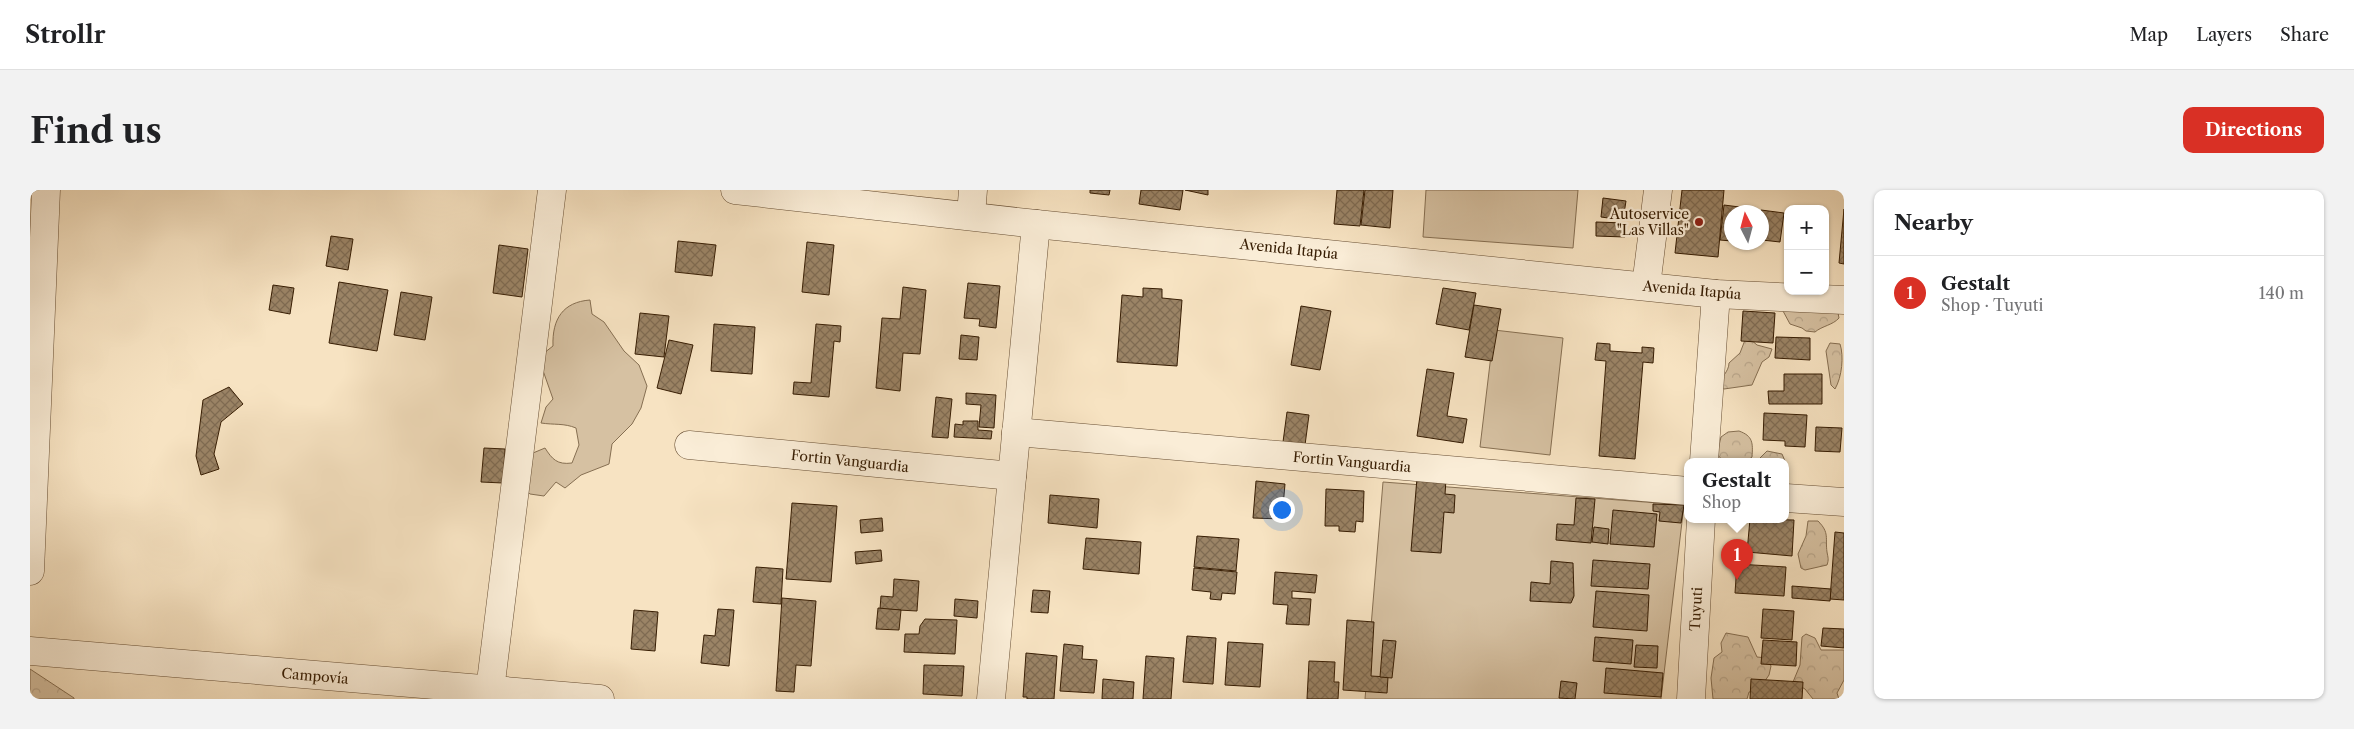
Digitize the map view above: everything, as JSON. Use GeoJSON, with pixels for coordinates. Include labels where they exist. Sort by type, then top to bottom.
{"type":"FeatureCollection","features":[{"type":"Feature","properties":{"kind":"street"},"geometry":{"type":"LineString","coordinates":[[30,572],[46,190]]}},
{"type":"Feature","properties":{"kind":"street"},"geometry":{"type":"LineString","coordinates":[[490,690],[552,190]]}},
{"type":"Feature","properties":{"kind":"street","name":"Avenida Itapúa"},"geometry":{"type":"LineString","coordinates":[[735,190],[972,202],[1036,224],[1716,294],[1844,300]]}},
{"type":"Feature","properties":{"kind":"street"},"geometry":{"type":"LineString","coordinates":[[1646,286],[1658,190]]}},
{"type":"Feature","properties":{"kind":"street"},"geometry":{"type":"LineString","coordinates":[[991,699],[1036,224]]}},
{"type":"Feature","properties":{"kind":"street"},"geometry":{"type":"LineString","coordinates":[[1704,458],[1716,294]]}},
{"type":"Feature","properties":{"kind":"street","name":"Fortin Vanguardia"},"geometry":{"type":"LineString","coordinates":[[1016,432],[1684,491]]}},
{"type":"Feature","properties":{"kind":"street","name":"Fortin Vanguardia"},"geometry":{"type":"LineString","coordinates":[[689,445],[1012,476]]}},
{"type":"Feature","properties":{"kind":"street"},"geometry":{"type":"LineString","coordinates":[[1789,498],[1844,502]]}},
{"type":"Feature","properties":{"kind":"street","name":"Tuyuti"},"geometry":{"type":"LineString","coordinates":[[1691,699],[1701,523]]}},
{"type":"Feature","properties":{"kind":"street","name":"Campovía"},"geometry":{"type":"LineString","coordinates":[[30,651],[352,689],[490,690],[600,699]]}},
{"type":"Feature","properties":{"kind":"green space"},"geometry":{"type":"Polygon","coordinates":[[[1426,190],[1578,190],[1573,248],[1423,237],[1426,190]]]}},
{"type":"Feature","properties":{"kind":"green space"},"geometry":{"type":"Polygon","coordinates":[[[1784,296],[1838,313],[1839,318],[1815,332],[1806,331],[1790,324],[1783,311],[1784,296]]]}},
{"type":"Feature","properties":{"kind":"green space"},"geometry":{"type":"Polygon","coordinates":[[[590,300],[592,314],[604,322],[624,351],[639,365],[647,386],[641,408],[632,424],[612,444],[609,464],[581,475],[565,488],[556,482],[544,496],[530,494],[521,486],[533,453],[545,448],[559,462],[572,463],[579,445],[576,428],[541,423],[546,407],[553,399],[540,362],[544,353],[553,346],[553,336],[557,320],[561,314],[573,304],[590,300]]]}},
{"type":"Feature","properties":{"kind":"green space"},"geometry":{"type":"Polygon","coordinates":[[[1494,330],[1563,338],[1550,455],[1480,447],[1494,330]]]}},
{"type":"Feature","properties":{"kind":"green space"},"geometry":{"type":"Polygon","coordinates":[[[1750,339],[1757,345],[1772,349],[1769,357],[1762,362],[1752,385],[1724,389],[1720,386],[1720,383],[1728,369],[1729,363],[1740,353],[1745,340],[1750,339]]]}},
{"type":"Feature","properties":{"kind":"green space"},"geometry":{"type":"Polygon","coordinates":[[[1830,343],[1840,344],[1842,354],[1841,373],[1835,389],[1831,385],[1826,351],[1830,343]]]}},
{"type":"Feature","properties":{"kind":"green space"},"geometry":{"type":"Polygon","coordinates":[[[1739,431],[1750,438],[1752,457],[1720,458],[1717,454],[1721,437],[1728,432],[1739,431]]]}},
{"type":"Feature","properties":{"kind":"green space"},"geometry":{"type":"Polygon","coordinates":[[[1767,451],[1782,454],[1784,458],[1760,458],[1767,451]]]}},
{"type":"Feature","properties":{"kind":"green space"},"geometry":{"type":"Polygon","coordinates":[[[1383,482],[1684,505],[1661,699],[1365,699],[1383,482]]]}},
{"type":"Feature","properties":{"kind":"green space"},"geometry":{"type":"Polygon","coordinates":[[[1808,521],[1818,521],[1824,529],[1828,560],[1827,565],[1805,570],[1801,568],[1798,554],[1806,536],[1808,521]]]}},
{"type":"Feature","properties":{"kind":"green space"},"geometry":{"type":"Polygon","coordinates":[[[1726,633],[1748,637],[1757,657],[1767,658],[1771,666],[1769,675],[1758,691],[1749,692],[1747,699],[1713,699],[1711,678],[1714,658],[1722,652],[1721,643],[1726,633]]]}},
{"type":"Feature","properties":{"kind":"green space"},"geometry":{"type":"Polygon","coordinates":[[[1806,634],[1815,638],[1821,650],[1844,650],[1844,680],[1837,693],[1839,699],[1813,699],[1805,689],[1793,682],[1800,665],[1802,637],[1806,634]]]}},
{"type":"Feature","properties":{"kind":"green space"},"geometry":{"type":"Polygon","coordinates":[[[30,669],[74,698],[74,699],[30,699],[30,669]]]}},
{"type":"Feature","properties":{"kind":"building"},"geometry":{"type":"Polygon","coordinates":[[[1090,190],[1110,190],[1109,195],[1090,193],[1090,190]]]}},
{"type":"Feature","properties":{"kind":"building"},"geometry":{"type":"Polygon","coordinates":[[[1141,190],[1183,190],[1180,210],[1139,204],[1141,190]]]}},
{"type":"Feature","properties":{"kind":"building"},"geometry":{"type":"Polygon","coordinates":[[[1185,190],[1208,190],[1208,195],[1185,190]]]}},
{"type":"Feature","properties":{"kind":"building"},"geometry":{"type":"Polygon","coordinates":[[[1337,190],[1364,190],[1360,226],[1334,224],[1337,190]]]}},
{"type":"Feature","properties":{"kind":"building"},"geometry":{"type":"Polygon","coordinates":[[[1365,190],[1393,190],[1390,228],[1361,225],[1365,190]]]}},
{"type":"Feature","properties":{"kind":"building","name":"Autoservice \"Las Villas\""},"geometry":{"type":"Polygon","coordinates":[[[1682,190],[1724,190],[1718,257],[1675,253],[1682,190]]]}},
{"type":"Feature","properties":{"kind":"building"},"geometry":{"type":"Polygon","coordinates":[[[1603,198],[1626,201],[1623,220],[1601,217],[1603,198]]]}},
{"type":"Feature","properties":{"kind":"building"},"geometry":{"type":"Polygon","coordinates":[[[1724,205],[1724,240],[1720,240],[1724,205]]]}},
{"type":"Feature","properties":{"kind":"building"},"geometry":{"type":"Polygon","coordinates":[[[1844,209],[1844,264],[1839,263],[1844,209]]]}},
{"type":"Feature","properties":{"kind":"building"},"geometry":{"type":"Polygon","coordinates":[[[1769,211],[1784,213],[1780,242],[1769,241],[1769,211]]]}},
{"type":"Feature","properties":{"kind":"building"},"geometry":{"type":"Polygon","coordinates":[[[1596,222],[1625,223],[1625,237],[1596,236],[1596,222]]]}},
{"type":"Feature","properties":{"kind":"building"},"geometry":{"type":"Polygon","coordinates":[[[331,236],[353,239],[348,270],[326,266],[331,236]]]}},
{"type":"Feature","properties":{"kind":"building"},"geometry":{"type":"Polygon","coordinates":[[[678,241],[716,245],[712,276],[675,272],[678,241]]]}},
{"type":"Feature","properties":{"kind":"building"},"geometry":{"type":"Polygon","coordinates":[[[807,242],[834,245],[829,295],[802,292],[807,242]]]}},
{"type":"Feature","properties":{"kind":"building"},"geometry":{"type":"Polygon","coordinates":[[[499,245],[528,249],[522,297],[493,293],[499,245]]]}},
{"type":"Feature","properties":{"kind":"building"},"geometry":{"type":"Polygon","coordinates":[[[339,282],[388,290],[377,351],[329,343],[339,282]]]}},
{"type":"Feature","properties":{"kind":"building"},"geometry":{"type":"Polygon","coordinates":[[[968,283],[1000,286],[996,328],[979,326],[980,319],[964,318],[968,283]]]}},
{"type":"Feature","properties":{"kind":"building"},"geometry":{"type":"Polygon","coordinates":[[[273,285],[294,288],[290,314],[269,310],[273,285]]]}},
{"type":"Feature","properties":{"kind":"building"},"geometry":{"type":"Polygon","coordinates":[[[903,287],[926,290],[920,354],[903,353],[900,391],[876,388],[882,318],[900,319],[903,287]]]}},
{"type":"Feature","properties":{"kind":"building"},"geometry":{"type":"Polygon","coordinates":[[[1143,288],[1162,289],[1162,298],[1182,300],[1177,366],[1117,362],[1122,295],[1143,297],[1143,288]]]}},
{"type":"Feature","properties":{"kind":"building"},"geometry":{"type":"Polygon","coordinates":[[[1443,288],[1476,293],[1469,330],[1436,324],[1443,288]]]}},
{"type":"Feature","properties":{"kind":"building"},"geometry":{"type":"Polygon","coordinates":[[[401,292],[432,297],[425,340],[394,335],[401,292]]]}},
{"type":"Feature","properties":{"kind":"building"},"geometry":{"type":"Polygon","coordinates":[[[1474,305],[1501,309],[1492,361],[1465,357],[1474,305]]]}},
{"type":"Feature","properties":{"kind":"building"},"geometry":{"type":"Polygon","coordinates":[[[1301,306],[1331,311],[1320,370],[1291,365],[1301,306]]]}},
{"type":"Feature","properties":{"kind":"building"},"geometry":{"type":"Polygon","coordinates":[[[1743,311],[1775,313],[1773,343],[1741,341],[1743,311]]]}},
{"type":"Feature","properties":{"kind":"building"},"geometry":{"type":"Polygon","coordinates":[[[640,313],[669,316],[664,357],[635,354],[640,313]]]}},
{"type":"Feature","properties":{"kind":"building"},"geometry":{"type":"Polygon","coordinates":[[[714,324],[755,327],[752,374],[711,371],[714,324]]]}},
{"type":"Feature","properties":{"kind":"building"},"geometry":{"type":"Polygon","coordinates":[[[816,324],[841,326],[840,342],[834,341],[829,397],[793,394],[794,382],[811,383],[816,324]]]}},
{"type":"Feature","properties":{"kind":"building"},"geometry":{"type":"Polygon","coordinates":[[[961,335],[979,337],[977,360],[959,359],[961,335]]]}},
{"type":"Feature","properties":{"kind":"building"},"geometry":{"type":"Polygon","coordinates":[[[1776,337],[1810,338],[1810,360],[1775,358],[1776,337]]]}},
{"type":"Feature","properties":{"kind":"building"},"geometry":{"type":"Polygon","coordinates":[[[669,340],[693,345],[681,394],[657,388],[669,340]]]}},
{"type":"Feature","properties":{"kind":"building"},"geometry":{"type":"Polygon","coordinates":[[[1597,343],[1610,344],[1610,351],[1642,353],[1642,347],[1654,348],[1653,363],[1643,362],[1635,459],[1599,456],[1606,361],[1595,360],[1597,343]]]}},
{"type":"Feature","properties":{"kind":"building"},"geometry":{"type":"Polygon","coordinates":[[[1427,369],[1454,373],[1447,416],[1467,419],[1463,443],[1417,436],[1427,369]]]}},
{"type":"Feature","properties":{"kind":"building"},"geometry":{"type":"Polygon","coordinates":[[[1784,374],[1822,374],[1822,404],[1769,404],[1768,391],[1784,391],[1784,374]]]}},
{"type":"Feature","properties":{"kind":"building"},"geometry":{"type":"Polygon","coordinates":[[[229,387],[243,404],[221,422],[214,454],[219,469],[201,475],[196,456],[203,400],[229,387]]]}},
{"type":"Feature","properties":{"kind":"building"},"geometry":{"type":"Polygon","coordinates":[[[966,393],[996,395],[994,428],[979,427],[981,405],[966,404],[966,393]]]}},
{"type":"Feature","properties":{"kind":"building"},"geometry":{"type":"Polygon","coordinates":[[[936,397],[952,399],[948,438],[932,437],[936,397]]]}},
{"type":"Feature","properties":{"kind":"building"},"geometry":{"type":"Polygon","coordinates":[[[1287,412],[1309,415],[1305,445],[1283,442],[1287,412]]]}},
{"type":"Feature","properties":{"kind":"building"},"geometry":{"type":"Polygon","coordinates":[[[1764,413],[1807,415],[1805,447],[1785,446],[1785,441],[1763,440],[1764,413]]]}},
{"type":"Feature","properties":{"kind":"building"},"geometry":{"type":"Polygon","coordinates":[[[963,421],[978,421],[978,430],[992,431],[991,439],[954,437],[955,424],[963,425],[963,421]]]}},
{"type":"Feature","properties":{"kind":"building"},"geometry":{"type":"Polygon","coordinates":[[[1816,427],[1842,428],[1840,452],[1815,451],[1816,427]]]}},
{"type":"Feature","properties":{"kind":"building"},"geometry":{"type":"Polygon","coordinates":[[[484,448],[505,449],[503,483],[481,482],[484,448]]]}},
{"type":"Feature","properties":{"kind":"building"},"geometry":{"type":"Polygon","coordinates":[[[1417,478],[1446,480],[1445,494],[1455,495],[1454,513],[1444,512],[1441,553],[1411,551],[1417,478]]]}},
{"type":"Feature","properties":{"kind":"building"},"geometry":{"type":"Polygon","coordinates":[[[1256,481],[1285,484],[1282,519],[1253,518],[1256,481]]]}},
{"type":"Feature","properties":{"kind":"building"},"geometry":{"type":"Polygon","coordinates":[[[1326,489],[1364,491],[1363,522],[1356,521],[1355,532],[1339,531],[1339,526],[1325,526],[1326,489]]]}},
{"type":"Feature","properties":{"kind":"building"},"geometry":{"type":"Polygon","coordinates":[[[1050,495],[1099,499],[1097,528],[1048,523],[1050,495]]]}},
{"type":"Feature","properties":{"kind":"building"},"geometry":{"type":"Polygon","coordinates":[[[1576,498],[1595,499],[1591,543],[1556,540],[1557,524],[1574,525],[1576,498]]]}},
{"type":"Feature","properties":{"kind":"building"},"geometry":{"type":"Polygon","coordinates":[[[792,503],[837,506],[831,582],[786,579],[792,503]]]}},
{"type":"Feature","properties":{"kind":"building"},"geometry":{"type":"Polygon","coordinates":[[[1653,504],[1684,505],[1681,523],[1659,521],[1660,512],[1653,511],[1653,504]]]}},
{"type":"Feature","properties":{"kind":"building"},"geometry":{"type":"Polygon","coordinates":[[[1613,510],[1657,514],[1654,547],[1610,544],[1613,510]]]}},
{"type":"Feature","properties":{"kind":"building"},"geometry":{"type":"Polygon","coordinates":[[[882,518],[883,531],[861,533],[860,520],[882,518]]]}},
{"type":"Feature","properties":{"kind":"building"},"geometry":{"type":"Polygon","coordinates":[[[1789,520],[1794,520],[1792,556],[1747,552],[1750,523],[1789,523],[1789,520]]]}},
{"type":"Feature","properties":{"kind":"building"},"geometry":{"type":"Polygon","coordinates":[[[1594,527],[1609,529],[1608,544],[1592,542],[1594,527]]]}},
{"type":"Feature","properties":{"kind":"building"},"geometry":{"type":"Polygon","coordinates":[[[1835,532],[1844,533],[1844,600],[1830,599],[1835,532]]]}},
{"type":"Feature","properties":{"kind":"building"},"geometry":{"type":"Polygon","coordinates":[[[1197,536],[1239,539],[1236,571],[1194,567],[1197,536]]]}},
{"type":"Feature","properties":{"kind":"building"},"geometry":{"type":"Polygon","coordinates":[[[1086,538],[1141,542],[1139,574],[1083,569],[1086,538]]]}},
{"type":"Feature","properties":{"kind":"building"},"geometry":{"type":"Polygon","coordinates":[[[881,550],[882,561],[856,564],[855,552],[881,550]]]}},
{"type":"Feature","properties":{"kind":"building"},"geometry":{"type":"Polygon","coordinates":[[[1593,560],[1650,564],[1648,589],[1591,586],[1593,560]]]}},
{"type":"Feature","properties":{"kind":"building"},"geometry":{"type":"Polygon","coordinates":[[[1551,561],[1573,563],[1574,596],[1571,603],[1530,601],[1531,582],[1550,584],[1551,561]]]}},
{"type":"Feature","properties":{"kind":"building"},"geometry":{"type":"Polygon","coordinates":[[[1737,564],[1786,567],[1784,596],[1735,593],[1737,564]]]}},
{"type":"Feature","properties":{"kind":"building"},"geometry":{"type":"Polygon","coordinates":[[[756,567],[783,569],[781,604],[753,602],[756,567]]]}},
{"type":"Feature","properties":{"kind":"building"},"geometry":{"type":"Polygon","coordinates":[[[1194,568],[1237,572],[1235,594],[1222,593],[1221,600],[1210,599],[1211,592],[1192,590],[1194,568]]]}},
{"type":"Feature","properties":{"kind":"building"},"geometry":{"type":"Polygon","coordinates":[[[1275,572],[1317,575],[1315,593],[1292,591],[1292,598],[1311,599],[1309,625],[1286,624],[1288,605],[1273,604],[1275,572]]]}},
{"type":"Feature","properties":{"kind":"building"},"geometry":{"type":"Polygon","coordinates":[[[894,579],[919,581],[917,611],[880,609],[881,596],[893,597],[894,579]]]}},
{"type":"Feature","properties":{"kind":"building"},"geometry":{"type":"Polygon","coordinates":[[[1792,586],[1831,589],[1830,601],[1792,598],[1792,586]]]}},
{"type":"Feature","properties":{"kind":"building"},"geometry":{"type":"Polygon","coordinates":[[[1033,590],[1050,591],[1048,613],[1031,612],[1033,590]]]}},
{"type":"Feature","properties":{"kind":"building"},"geometry":{"type":"Polygon","coordinates":[[[1596,591],[1649,595],[1647,631],[1593,627],[1596,591]]]}},
{"type":"Feature","properties":{"kind":"building"},"geometry":{"type":"Polygon","coordinates":[[[782,598],[816,601],[811,666],[796,665],[794,692],[776,691],[782,598]]]}},
{"type":"Feature","properties":{"kind":"building"},"geometry":{"type":"Polygon","coordinates":[[[955,599],[978,601],[977,618],[954,616],[955,599]]]}},
{"type":"Feature","properties":{"kind":"building"},"geometry":{"type":"Polygon","coordinates":[[[878,608],[901,610],[899,630],[876,629],[878,608]]]}},
{"type":"Feature","properties":{"kind":"building"},"geometry":{"type":"Polygon","coordinates":[[[718,609],[734,610],[729,666],[701,663],[704,635],[715,636],[718,609]]]}},
{"type":"Feature","properties":{"kind":"building"},"geometry":{"type":"Polygon","coordinates":[[[1763,609],[1794,611],[1792,640],[1761,638],[1763,609]]]}},
{"type":"Feature","properties":{"kind":"building"},"geometry":{"type":"Polygon","coordinates":[[[634,610],[658,612],[655,651],[631,649],[634,610]]]}},
{"type":"Feature","properties":{"kind":"building"},"geometry":{"type":"Polygon","coordinates":[[[925,619],[957,620],[955,654],[904,652],[905,634],[919,634],[920,626],[925,619]]]}},
{"type":"Feature","properties":{"kind":"building"},"geometry":{"type":"Polygon","coordinates":[[[1347,620],[1374,622],[1371,676],[1388,677],[1387,693],[1343,690],[1347,620]]]}},
{"type":"Feature","properties":{"kind":"building"},"geometry":{"type":"Polygon","coordinates":[[[1823,628],[1844,629],[1844,648],[1821,646],[1823,628]]]}},
{"type":"Feature","properties":{"kind":"building"},"geometry":{"type":"Polygon","coordinates":[[[1187,636],[1216,638],[1213,684],[1183,682],[1187,636]]]}},
{"type":"Feature","properties":{"kind":"building"},"geometry":{"type":"Polygon","coordinates":[[[1595,637],[1633,640],[1631,664],[1593,661],[1595,637]]]}},
{"type":"Feature","properties":{"kind":"building"},"geometry":{"type":"Polygon","coordinates":[[[1383,640],[1396,641],[1392,678],[1380,677],[1383,640]]]}},
{"type":"Feature","properties":{"kind":"building"},"geometry":{"type":"Polygon","coordinates":[[[1763,640],[1797,642],[1796,666],[1761,664],[1763,640]]]}},
{"type":"Feature","properties":{"kind":"building"},"geometry":{"type":"Polygon","coordinates":[[[1228,642],[1263,644],[1260,687],[1225,685],[1228,642]]]}},
{"type":"Feature","properties":{"kind":"building"},"geometry":{"type":"Polygon","coordinates":[[[1064,644],[1083,646],[1082,659],[1097,660],[1094,693],[1060,691],[1064,644]]]}},
{"type":"Feature","properties":{"kind":"building"},"geometry":{"type":"Polygon","coordinates":[[[1636,645],[1658,646],[1657,668],[1634,667],[1636,645]]]}},
{"type":"Feature","properties":{"kind":"building"},"geometry":{"type":"Polygon","coordinates":[[[1026,653],[1057,656],[1054,699],[1027,699],[1027,697],[1023,697],[1026,653]]]}},
{"type":"Feature","properties":{"kind":"building"},"geometry":{"type":"Polygon","coordinates":[[[1146,656],[1174,658],[1171,699],[1143,699],[1146,656]]]}},
{"type":"Feature","properties":{"kind":"building"},"geometry":{"type":"Polygon","coordinates":[[[1309,661],[1335,662],[1334,682],[1339,682],[1338,699],[1307,699],[1309,661]]]}},
{"type":"Feature","properties":{"kind":"building"},"geometry":{"type":"Polygon","coordinates":[[[924,665],[964,666],[962,696],[923,694],[924,665]]]}},
{"type":"Feature","properties":{"kind":"building"},"geometry":{"type":"Polygon","coordinates":[[[1606,668],[1663,673],[1661,697],[1604,693],[1606,668]]]}},
{"type":"Feature","properties":{"kind":"building"},"geometry":{"type":"Polygon","coordinates":[[[1103,679],[1134,682],[1133,699],[1102,699],[1103,679]]]}},
{"type":"Feature","properties":{"kind":"building"},"geometry":{"type":"Polygon","coordinates":[[[1751,679],[1803,682],[1802,699],[1750,699],[1751,679]]]}},
{"type":"Feature","properties":{"kind":"building"},"geometry":{"type":"Polygon","coordinates":[[[1561,681],[1577,683],[1575,699],[1559,698],[1561,681]]]}},
{"type":"Feature","properties":{"kind":"place","name":"Autoservice \"Las Villas\""},"geometry":{"type":"Point","coordinates":[1699,222]}},
{"type":"Feature","properties":{"kind":"place","name":"Gestalt"},"geometry":{"type":"Point","coordinates":[1737,580]}}]}
